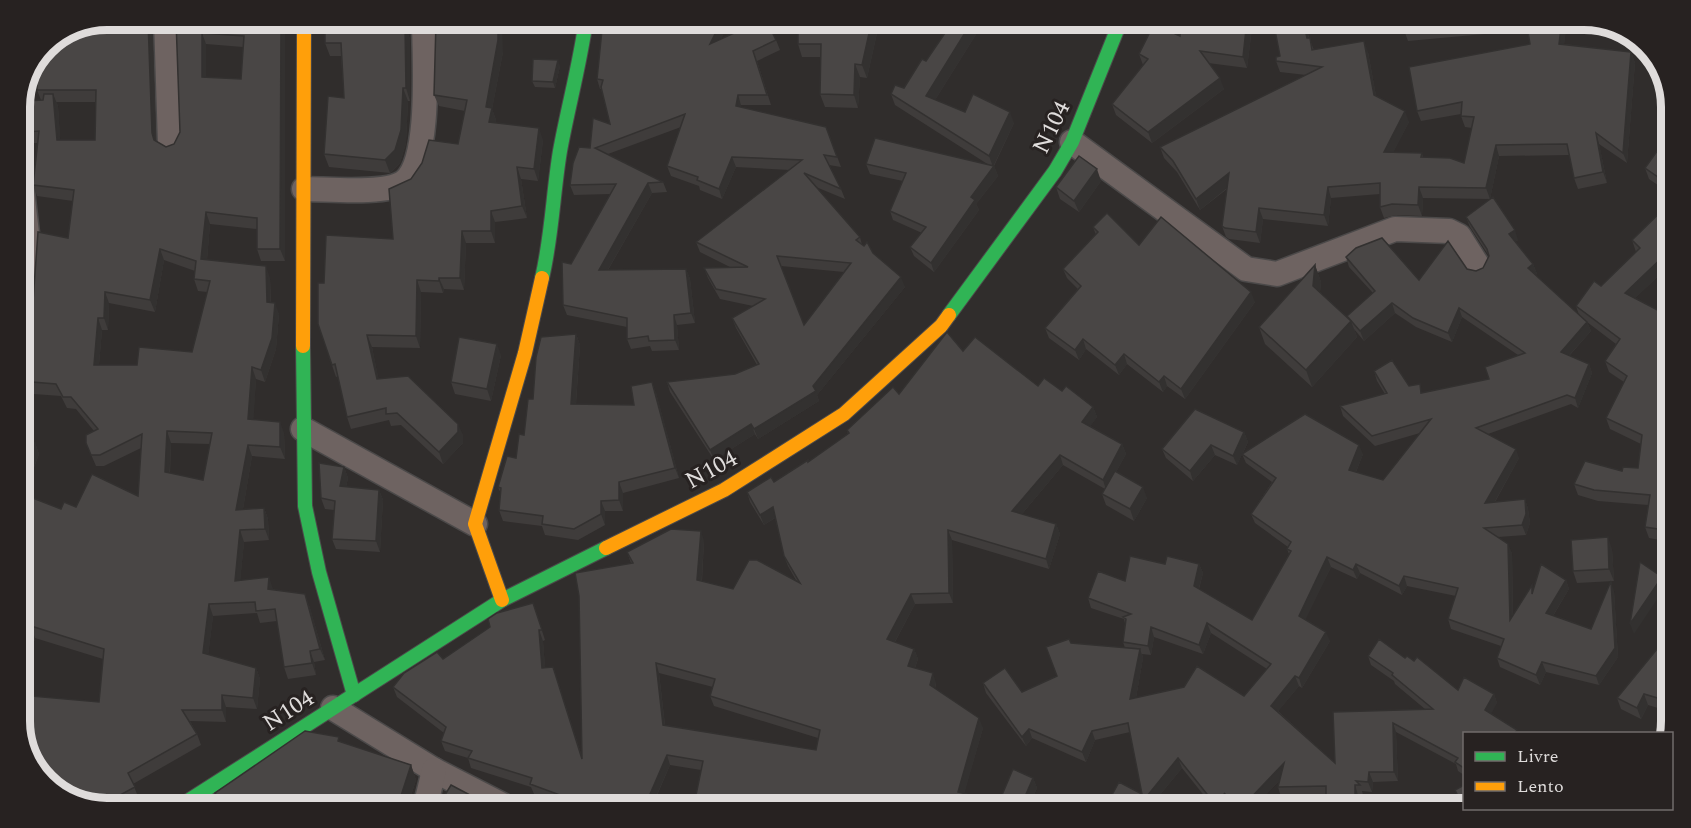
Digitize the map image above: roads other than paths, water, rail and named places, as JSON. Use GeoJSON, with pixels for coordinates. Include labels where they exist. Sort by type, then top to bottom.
{"type":"FeatureCollection","features":[{"type":"Feature","properties":{"kind":"street"},"geometry":{"type":"LineString","coordinates":[[166,30],[170,144]]}},
{"type":"Feature","properties":{"kind":"street"},"geometry":{"type":"LineString","coordinates":[[304,30],[303,429],[305,506],[319,572],[354,695]]}},
{"type":"Feature","properties":{"kind":"street"},"geometry":{"type":"LineString","coordinates":[[304,189],[371,190],[404,183],[416,167],[424,127],[424,30]]}},
{"type":"Feature","properties":{"kind":"street"},"geometry":{"type":"LineString","coordinates":[[502,600],[474,524],[525,353],[550,243],[560,151],[580,63],[585,30]]}},
{"type":"Feature","properties":{"kind":"street","name":"N104"},"geometry":{"type":"LineString","coordinates":[[193,798],[502,600],[724,490],[844,414],[941,326],[1055,171],[1072,142],[1118,30]]}},
{"type":"Feature","properties":{"kind":"street"},"geometry":{"type":"LineString","coordinates":[[1072,142],[1246,269],[1277,273],[1395,229],[1449,231],[1459,236],[1478,266]]}},
{"type":"Feature","properties":{"kind":"street"},"geometry":{"type":"LineString","coordinates":[[303,429],[474,524]]}},
{"type":"Feature","properties":{"kind":"street"},"geometry":{"type":"LineString","coordinates":[[333,708],[434,770],[489,798]]}},
{"type":"Feature","properties":{"kind":"street"},"geometry":{"type":"LineString","coordinates":[[427,798],[434,770]]}}]}
